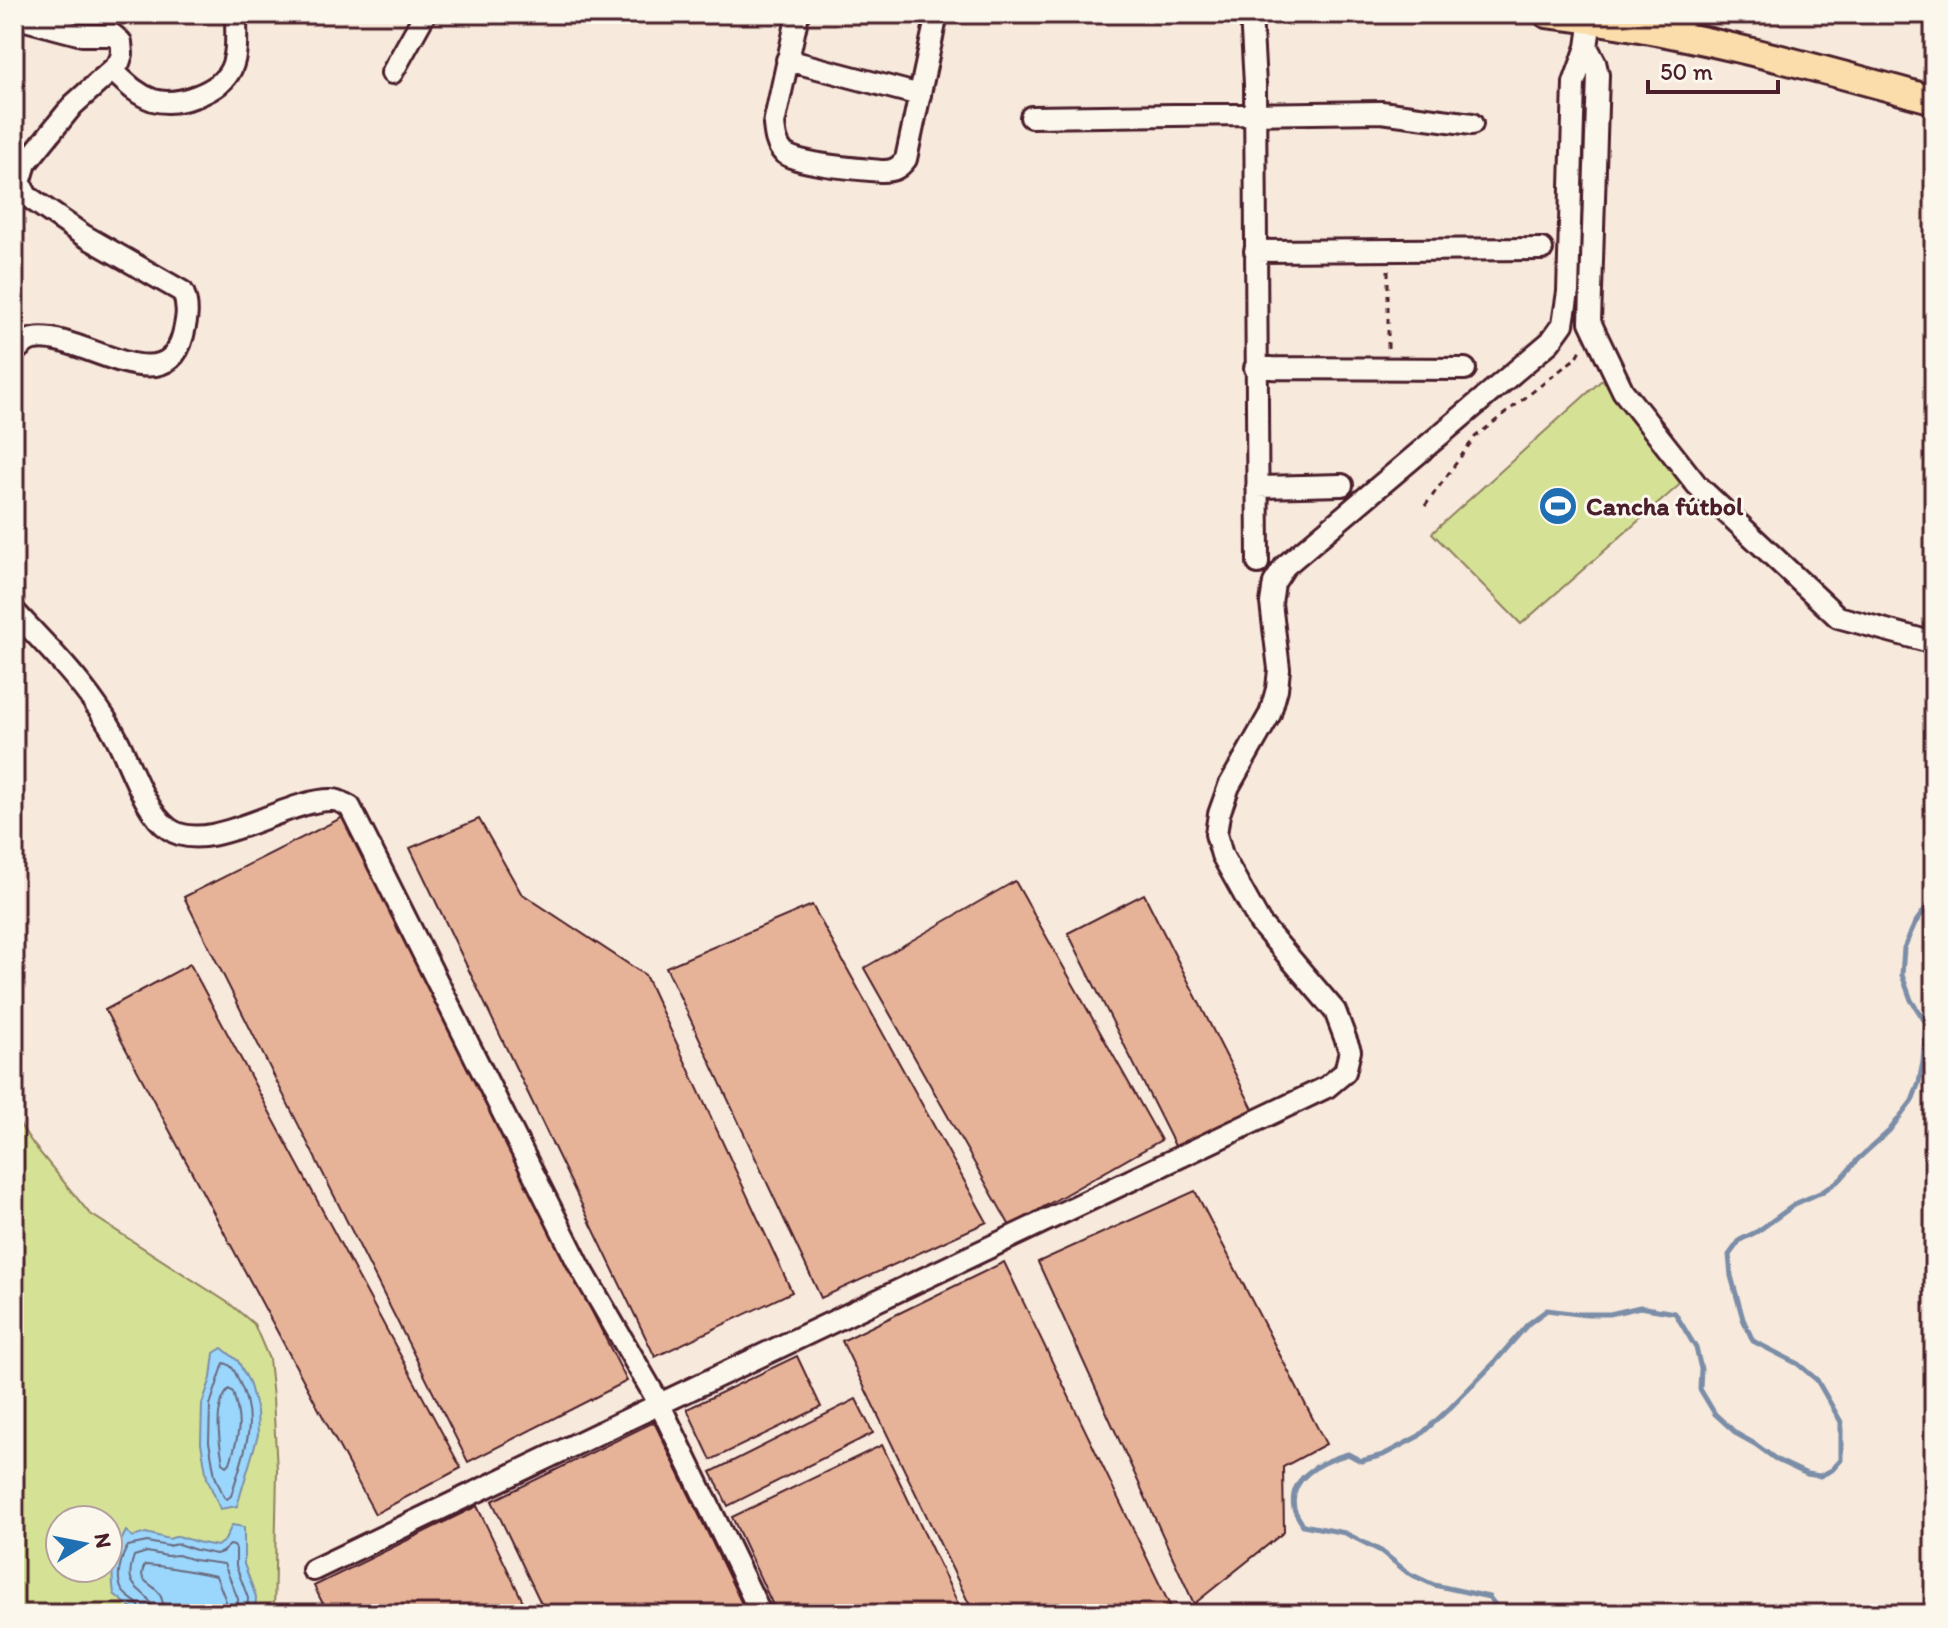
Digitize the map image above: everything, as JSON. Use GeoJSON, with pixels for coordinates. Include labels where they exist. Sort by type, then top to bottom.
{"type":"FeatureCollection","features":[{"type":"Feature","properties":{"kind":"main road"},"geometry":{"type":"LineString","coordinates":[[1547,14],[1591,19],[1766,54],[1934,100]]}},
{"type":"Feature","properties":{"kind":"street"},"geometry":{"type":"LineString","coordinates":[[112,70],[136,92],[157,101],[181,100],[208,92],[223,81],[232,67],[236,48],[235,14]]}},
{"type":"Feature","properties":{"kind":"street"},"geometry":{"type":"LineString","coordinates":[[392,73],[425,14]]}},
{"type":"Feature","properties":{"kind":"street"},"geometry":{"type":"LineString","coordinates":[[798,14],[774,124],[776,140],[784,152],[797,160],[882,171],[892,171],[906,159],[937,14]]}},
{"type":"Feature","properties":{"kind":"street"},"geometry":{"type":"LineString","coordinates":[[1251,14],[1255,114],[1258,563]]}},
{"type":"Feature","properties":{"kind":"street"},"geometry":{"type":"LineString","coordinates":[[14,17],[82,35],[113,35],[121,42],[122,54],[119,63],[73,105],[26,163],[20,183],[27,196],[83,235],[183,292],[187,303],[187,319],[180,347],[166,362],[153,367],[56,339],[32,339],[14,353]]}},
{"type":"Feature","properties":{"kind":"street"},"geometry":{"type":"LineString","coordinates":[[313,1570],[1327,1087],[1345,1072],[1350,1051],[1335,1011],[1260,923],[1222,855],[1216,834],[1219,814],[1229,786],[1270,714],[1277,689],[1279,669],[1271,603],[1274,583],[1285,566],[1550,342],[1563,324],[1568,292],[1574,83],[1587,47],[1591,19]]}},
{"type":"Feature","properties":{"kind":"street"},"geometry":{"type":"LineString","coordinates":[[1587,47],[1598,75],[1590,322],[1623,391],[1697,485],[1838,617],[1934,643]]}},
{"type":"Feature","properties":{"kind":"street"},"geometry":{"type":"LineString","coordinates":[[787,60],[920,95]]}},
{"type":"Feature","properties":{"kind":"street"},"geometry":{"type":"LineString","coordinates":[[1031,117],[1381,112],[1472,124]]}},
{"type":"Feature","properties":{"kind":"street"},"geometry":{"type":"LineString","coordinates":[[1255,251],[1542,249]]}},
{"type":"Feature","properties":{"kind":"street"},"geometry":{"type":"LineString","coordinates":[[1255,368],[1465,369]]}},
{"type":"Feature","properties":{"kind":"street"},"geometry":{"type":"LineString","coordinates":[[1257,487],[1342,485]]}},
{"type":"Feature","properties":{"kind":"street"},"geometry":{"type":"LineString","coordinates":[[14,611],[97,706],[116,736],[151,809],[167,828],[178,834],[200,838],[316,802],[336,800],[350,807],[579,1265],[659,1403],[761,1614]]}},
{"type":"Feature","properties":{"kind":"path"},"geometry":{"type":"LineString","coordinates":[[1387,250],[1389,367]]}},
{"type":"Feature","properties":{"kind":"path"},"geometry":{"type":"LineString","coordinates":[[1425,506],[1475,437],[1577,357],[1590,322]]}},
{"type":"Feature","properties":{"kind":"green space","name":"Cancha fútbol"},"geometry":{"type":"Polygon","coordinates":[[[1602,380],[1685,480],[1521,624],[1432,533],[1602,380]]]}},
{"type":"Feature","properties":{"kind":"green space"},"geometry":{"type":"Polygon","coordinates":[[[14,1116],[89,1213],[230,1304],[254,1324],[269,1359],[273,1398],[277,1470],[274,1614],[14,1614],[14,1116]]]}},
{"type":"Feature","properties":{"kind":"water"},"geometry":{"type":"Polygon","coordinates":[[[222,1348],[238,1361],[249,1382],[257,1411],[258,1435],[237,1506],[220,1509],[207,1478],[201,1443],[202,1404],[211,1378],[214,1353],[222,1348]]]}},
{"type":"Feature","properties":{"kind":"water"},"geometry":{"type":"Polygon","coordinates":[[[232,1525],[244,1527],[244,1564],[256,1597],[255,1614],[138,1614],[114,1594],[113,1584],[124,1584],[126,1531],[133,1537],[146,1533],[169,1539],[178,1536],[217,1546],[225,1540],[232,1525]]]}},
{"type":"Feature","properties":{"kind":"building"},"geometry":{"type":"Polygon","coordinates":[[[343,817],[627,1381],[468,1462],[184,897],[343,817]]]}},
{"type":"Feature","properties":{"kind":"building"},"geometry":{"type":"Polygon","coordinates":[[[479,819],[521,893],[645,975],[792,1292],[655,1357],[410,848],[479,819]]]}},
{"type":"Feature","properties":{"kind":"building"},"geometry":{"type":"Polygon","coordinates":[[[1015,881],[1161,1140],[1010,1226],[864,968],[1015,881]]]}},
{"type":"Feature","properties":{"kind":"building"},"geometry":{"type":"Polygon","coordinates":[[[1144,894],[1254,1111],[1177,1150],[1068,933],[1144,894]]]}},
{"type":"Feature","properties":{"kind":"building"},"geometry":{"type":"Polygon","coordinates":[[[812,905],[987,1222],[821,1298],[666,967],[812,905]]]}},
{"type":"Feature","properties":{"kind":"building"},"geometry":{"type":"Polygon","coordinates":[[[190,964],[461,1468],[375,1514],[105,1010],[190,964]]]}},
{"type":"Feature","properties":{"kind":"building"},"geometry":{"type":"Polygon","coordinates":[[[1195,1191],[1326,1444],[1283,1467],[1284,1532],[1194,1604],[1038,1262],[1195,1191]]]}},
{"type":"Feature","properties":{"kind":"building"},"geometry":{"type":"Polygon","coordinates":[[[1004,1262],[1174,1614],[974,1614],[842,1341],[1004,1262]]]}},
{"type":"Feature","properties":{"kind":"building"},"geometry":{"type":"Polygon","coordinates":[[[797,1356],[821,1407],[711,1460],[687,1409],[797,1356]]]}},
{"type":"Feature","properties":{"kind":"building"},"geometry":{"type":"Polygon","coordinates":[[[856,1399],[873,1433],[728,1506],[711,1472],[856,1399]]]}},
{"type":"Feature","properties":{"kind":"building"},"geometry":{"type":"Polygon","coordinates":[[[654,1422],[747,1614],[546,1614],[492,1501],[654,1422]]]}},
{"type":"Feature","properties":{"kind":"building"},"geometry":{"type":"Polygon","coordinates":[[[882,1445],[963,1614],[777,1614],[732,1517],[882,1445]]]}},
{"type":"Feature","properties":{"kind":"building"},"geometry":{"type":"Polygon","coordinates":[[[477,1506],[529,1614],[328,1614],[314,1586],[477,1506]]]}},
{"type":"Feature","properties":{"kind":"waterway"},"geometry":{"type":"LineString","coordinates":[[1497,1614],[1499,1610],[1489,1597],[1434,1585],[1408,1573],[1381,1551],[1345,1533],[1303,1525],[1294,1508],[1297,1487],[1310,1472],[1329,1461],[1348,1454],[1361,1461],[1383,1455],[1419,1436],[1494,1363],[1528,1324],[1547,1310],[1610,1314],[1640,1307],[1675,1313],[1696,1348],[1701,1369],[1700,1389],[1715,1414],[1737,1434],[1777,1460],[1807,1474],[1820,1476],[1832,1470],[1841,1460],[1841,1422],[1817,1380],[1798,1364],[1753,1341],[1743,1319],[1731,1276],[1729,1255],[1740,1240],[1841,1179],[1889,1131],[1912,1101],[1923,1062],[1926,1023],[1911,1000],[1902,975],[1904,948],[1915,923],[1934,897]]}},
{"type":"Feature","properties":{"kind":"place","name":"Cancha fútbol"},"geometry":{"type":"Point","coordinates":[1558,506]}}]}
